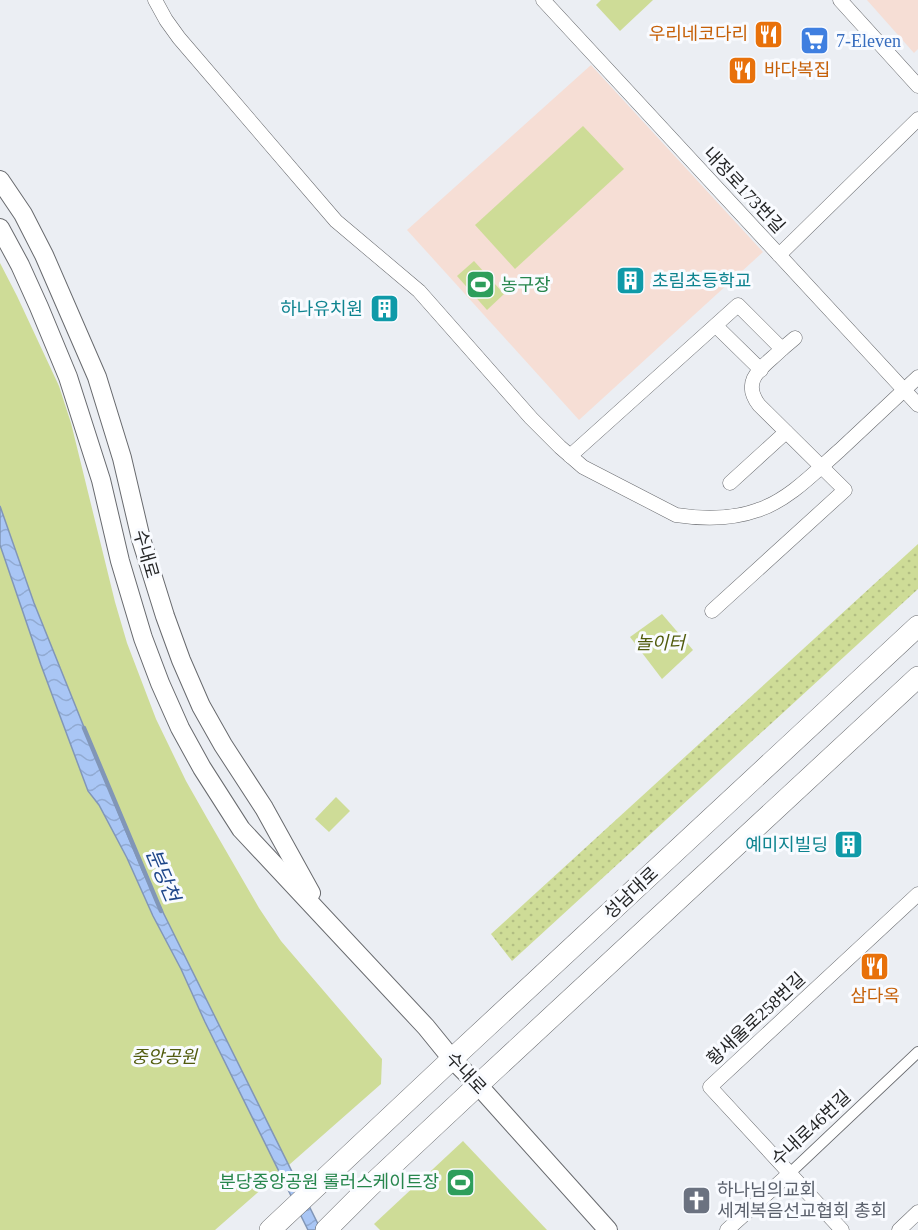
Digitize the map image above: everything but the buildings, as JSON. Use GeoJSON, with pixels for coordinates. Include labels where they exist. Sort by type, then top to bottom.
{"type":"FeatureCollection","features":[{"type":"Feature","properties":{"kind":"main road","name":"수내로"},"geometry":{"type":"LineString","coordinates":[[0,180],[44,255],[97,377],[122,458],[141,539],[165,616],[201,706],[264,808],[323,916]]}},
{"type":"Feature","properties":{"kind":"main road","name":"수내로"},"geometry":{"type":"LineString","coordinates":[[0,228],[34,296],[68,377],[100,480],[120,561],[143,638],[180,728],[202,768],[241,828],[426,1027],[452,1059],[608,1230]]}},
{"type":"Feature","properties":{"kind":"main road","name":"성남대로"},"geometry":{"type":"LineString","coordinates":[[270,1230],[918,626]]}},
{"type":"Feature","properties":{"kind":"main road","name":"성남대로"},"geometry":{"type":"LineString","coordinates":[[326,1230],[478,1085],[918,677]]}},
{"type":"Feature","properties":{"kind":"street"},"geometry":{"type":"LineString","coordinates":[[155,0],[179,38],[336,221],[419,291],[531,418],[570,456],[584,466],[676,515],[692,518],[723,517],[758,511],[781,499],[822,466],[918,377]]}},
{"type":"Feature","properties":{"kind":"street","name":"내정로173번길"},"geometry":{"type":"LineString","coordinates":[[543,0],[918,405]]}},
{"type":"Feature","properties":{"kind":"street"},"geometry":{"type":"LineString","coordinates":[[840,0],[918,86]]}},
{"type":"Feature","properties":{"kind":"street"},"geometry":{"type":"LineString","coordinates":[[779,255],[918,119]]}},
{"type":"Feature","properties":{"kind":"street"},"geometry":{"type":"LineString","coordinates":[[570,456],[738,304],[782,349]]}},
{"type":"Feature","properties":{"kind":"street"},"geometry":{"type":"LineString","coordinates":[[716,326],[761,370]]}},
{"type":"Feature","properties":{"kind":"street"},"geometry":{"type":"LineString","coordinates":[[712,611],[845,490],[753,398],[750,389],[752,378],[795,338]]}},
{"type":"Feature","properties":{"kind":"street"},"geometry":{"type":"LineString","coordinates":[[730,483],[786,432]]}},
{"type":"Feature","properties":{"kind":"street","name":"황새울로258번길"},"geometry":{"type":"LineString","coordinates":[[842,1230],[710,1087],[918,894]]}},
{"type":"Feature","properties":{"kind":"street","name":"수내로46번길"},"geometry":{"type":"LineString","coordinates":[[727,1230],[918,1052]]}},
{"type":"Feature","properties":{"kind":"street"},"geometry":{"type":"LineString","coordinates":[[899,1230],[918,1212]]}},
{"type":"Feature","properties":{"kind":"shaded area"},"geometry":{"type":"Polygon","coordinates":[[[867,0],[918,0],[918,49],[914,53],[867,0]]]}},
{"type":"Feature","properties":{"kind":"shaded area"},"geometry":{"type":"Polygon","coordinates":[[[591,65],[763,252],[579,420],[407,230],[591,65]]]}},
{"type":"Feature","properties":{"kind":"green space"},"geometry":{"type":"Polygon","coordinates":[[[601,0],[653,0],[620,31],[596,5],[601,0]]]}},
{"type":"Feature","properties":{"kind":"green space"},"geometry":{"type":"Polygon","coordinates":[[[583,126],[624,169],[515,269],[475,225],[583,126]]]}},
{"type":"Feature","properties":{"kind":"green space","name":"농구장"},"geometry":{"type":"Polygon","coordinates":[[[474,261],[504,294],[487,310],[457,276],[474,261]]]}},
{"type":"Feature","properties":{"kind":"green space","name":"중앙공원"},"geometry":{"type":"Polygon","coordinates":[[[0,263],[59,386],[71,423],[115,602],[127,643],[156,719],[186,781],[259,908],[281,941],[382,1059],[381,1084],[215,1230],[0,1230],[0,263]]]}},
{"type":"Feature","properties":{"kind":"green space"},"geometry":{"type":"Polygon","coordinates":[[[918,544],[918,589],[512,961],[491,934],[918,544]]]}},
{"type":"Feature","properties":{"kind":"green space","name":"놀이터"},"geometry":{"type":"Polygon","coordinates":[[[662,614],[693,650],[662,679],[630,637],[662,614]]]}},
{"type":"Feature","properties":{"kind":"green space"},"geometry":{"type":"Polygon","coordinates":[[[336,797],[350,811],[329,832],[315,819],[336,797]]]}},
{"type":"Feature","properties":{"kind":"green space","name":"분당중앙공원 롤러스케이트장"},"geometry":{"type":"Polygon","coordinates":[[[463,1141],[547,1230],[380,1230],[374,1224],[463,1141]]]}},
{"type":"Feature","properties":{"kind":"water"},"geometry":{"type":"Polygon","coordinates":[[[0,506],[34,603],[143,872],[321,1230],[308,1230],[153,916],[127,858],[99,805],[88,791],[41,665],[0,545],[0,506]]]}},
{"type":"Feature","properties":{"kind":"waterway","name":"분당천"},"geometry":{"type":"LineString","coordinates":[[84,728],[161,911]]}},
{"type":"Feature","properties":{"kind":"place","name":"우리네코다리"},"geometry":{"type":"Point","coordinates":[769,34]}},
{"type":"Feature","properties":{"kind":"place","name":"7-Eleven"},"geometry":{"type":"Point","coordinates":[815,41]}},
{"type":"Feature","properties":{"kind":"place","name":"바다복집"},"geometry":{"type":"Point","coordinates":[743,70]}},
{"type":"Feature","properties":{"kind":"place","name":"초림초등학교"},"geometry":{"type":"Point","coordinates":[631,281]}},
{"type":"Feature","properties":{"kind":"place","name":"농구장"},"geometry":{"type":"Point","coordinates":[480,285]}},
{"type":"Feature","properties":{"kind":"place","name":"하나유치원"},"geometry":{"type":"Point","coordinates":[384,309]}},
{"type":"Feature","properties":{"kind":"place","name":"예미지빌딩"},"geometry":{"type":"Point","coordinates":[849,845]}},
{"type":"Feature","properties":{"kind":"place","name":"삼다옥"},"geometry":{"type":"Point","coordinates":[875,967]}},
{"type":"Feature","properties":{"kind":"place","name":"분당중앙공원 롤러스케이트장"},"geometry":{"type":"Point","coordinates":[460,1182]}},
{"type":"Feature","properties":{"kind":"place","name":"하나님의교회 세계복음선교협회 총회"},"geometry":{"type":"Point","coordinates":[696,1200]}}]}
